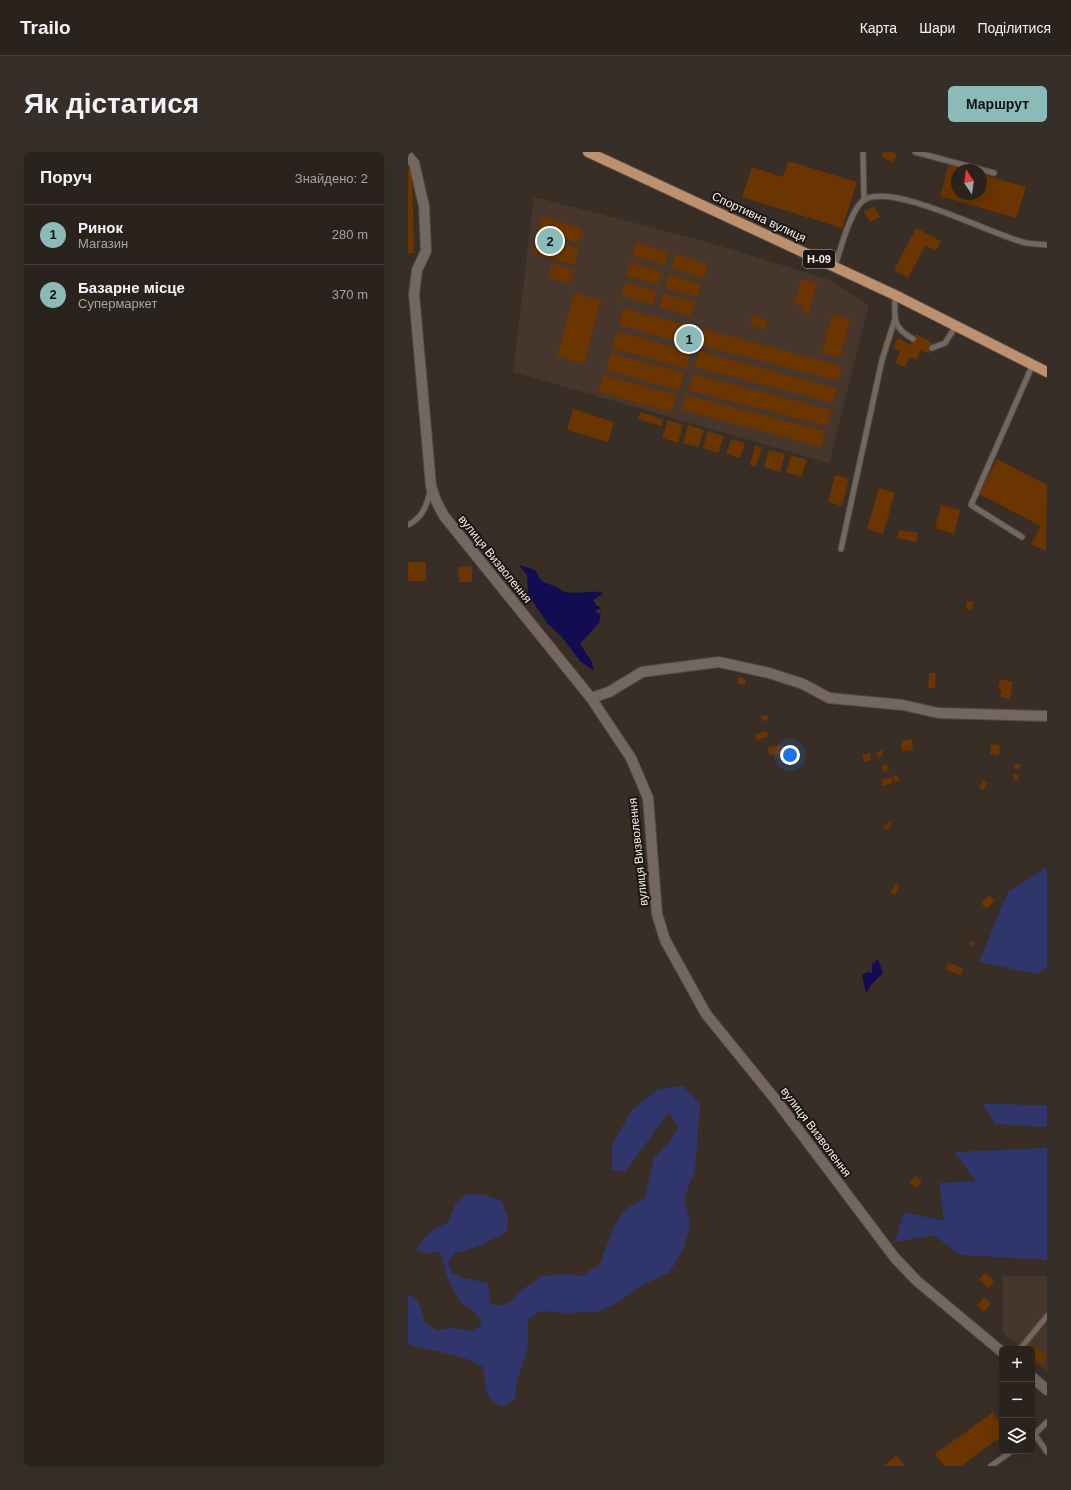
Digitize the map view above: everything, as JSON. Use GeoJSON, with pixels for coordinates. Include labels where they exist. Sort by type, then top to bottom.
{"type":"FeatureCollection","features":[{"type":"Feature","properties":{"kind":"main road","name":"Спортивна вулиця"},"geometry":{"type":"LineString","coordinates":[[588,152],[835,266],[1047,372]]}},
{"type":"Feature","properties":{"kind":"street","name":"вулиця Визволення"},"geometry":{"type":"LineString","coordinates":[[408,156],[414,163],[424,206],[426,251],[417,270],[414,294],[431,486],[436,501],[444,516],[591,698],[631,758],[648,798],[658,914],[665,940],[706,1014],[775,1099],[895,1258],[917,1281],[999,1349]]}},
{"type":"Feature","properties":{"kind":"street"},"geometry":{"type":"LineString","coordinates":[[591,698],[609,692],[642,672],[719,662],[769,672],[803,684],[829,698],[903,705],[938,713],[1047,716]]}},
{"type":"Feature","properties":{"kind":"street"},"geometry":{"type":"LineString","coordinates":[[1035,1380],[1047,1390]]}},
{"type":"Feature","properties":{"kind":"lane"},"geometry":{"type":"LineString","coordinates":[[863,152],[864,200]]}},
{"type":"Feature","properties":{"kind":"lane"},"geometry":{"type":"LineString","coordinates":[[915,152],[994,173]]}},
{"type":"Feature","properties":{"kind":"lane"},"geometry":{"type":"LineString","coordinates":[[835,266],[856,210],[864,200],[881,195],[914,203],[1025,242],[1047,245]]}},
{"type":"Feature","properties":{"kind":"lane"},"geometry":{"type":"LineString","coordinates":[[841,549],[882,360],[895,319],[895,295]]}},
{"type":"Feature","properties":{"kind":"lane"},"geometry":{"type":"LineString","coordinates":[[895,319],[900,331],[913,339]]}},
{"type":"Feature","properties":{"kind":"lane"},"geometry":{"type":"LineString","coordinates":[[932,348],[945,343],[956,326]]}},
{"type":"Feature","properties":{"kind":"lane"},"geometry":{"type":"LineString","coordinates":[[1022,536],[971,505],[1033,364]]}},
{"type":"Feature","properties":{"kind":"lane"},"geometry":{"type":"LineString","coordinates":[[408,525],[416,521],[427,506],[431,486]]}},
{"type":"Feature","properties":{"kind":"lane"},"geometry":{"type":"LineString","coordinates":[[1022,1346],[1047,1316]]}},
{"type":"Feature","properties":{"kind":"lane"},"geometry":{"type":"LineString","coordinates":[[1035,1434],[1047,1422]]}},
{"type":"Feature","properties":{"kind":"lane"},"geometry":{"type":"LineString","coordinates":[[1035,1438],[1047,1452]]}},
{"type":"Feature","properties":{"kind":"lane"},"geometry":{"type":"LineString","coordinates":[[991,1466],[1008,1454]]}},
{"type":"Feature","properties":{"kind":"shaded area"},"geometry":{"type":"Polygon","coordinates":[[[534,197],[704,241],[830,280],[869,305],[829,463],[513,372],[534,197]]]}},
{"type":"Feature","properties":{"kind":"shaded area"},"geometry":{"type":"Polygon","coordinates":[[[519,565],[535,570],[543,581],[562,591],[574,593],[601,592],[603,594],[593,600],[596,605],[601,608],[595,611],[601,615],[599,623],[580,644],[592,662],[594,671],[580,661],[561,636],[547,623],[528,594],[527,575],[519,565]]]}},
{"type":"Feature","properties":{"kind":"shaded area"},"geometry":{"type":"Polygon","coordinates":[[[1047,867],[1047,967],[1037,974],[979,962],[1008,892],[1047,867]]]}},
{"type":"Feature","properties":{"kind":"shaded area"},"geometry":{"type":"Polygon","coordinates":[[[878,959],[883,973],[871,985],[866,994],[862,975],[868,972],[872,973],[872,964],[878,959]]]}},
{"type":"Feature","properties":{"kind":"shaded area"},"geometry":{"type":"Polygon","coordinates":[[[683,1086],[700,1104],[695,1171],[684,1198],[690,1226],[683,1250],[669,1273],[642,1285],[615,1304],[597,1312],[566,1313],[541,1311],[528,1319],[528,1347],[517,1382],[515,1400],[502,1407],[495,1403],[487,1394],[482,1366],[455,1355],[408,1344],[408,1294],[418,1300],[425,1323],[437,1330],[451,1328],[473,1331],[482,1324],[475,1313],[463,1304],[454,1292],[448,1279],[440,1252],[426,1253],[416,1250],[430,1233],[438,1227],[448,1223],[456,1203],[467,1194],[484,1195],[502,1201],[508,1218],[507,1231],[482,1245],[455,1253],[448,1262],[452,1273],[464,1278],[488,1283],[490,1303],[501,1306],[512,1301],[523,1289],[542,1276],[566,1274],[582,1276],[600,1264],[614,1226],[626,1209],[645,1198],[654,1158],[670,1141],[678,1128],[669,1112],[625,1172],[612,1170],[612,1145],[632,1110],[658,1089],[683,1086]]]}},
{"type":"Feature","properties":{"kind":"shaded area"},"geometry":{"type":"Polygon","coordinates":[[[983,1104],[1047,1105],[1047,1127],[995,1124],[983,1104]]]}},
{"type":"Feature","properties":{"kind":"shaded area"},"geometry":{"type":"Polygon","coordinates":[[[1047,1148],[1047,1260],[960,1255],[934,1235],[895,1242],[904,1212],[944,1221],[939,1183],[976,1181],[954,1152],[1047,1148]]]}},
{"type":"Feature","properties":{"kind":"shaded area"},"geometry":{"type":"Polygon","coordinates":[[[1003,1276],[1047,1276],[1047,1372],[1035,1362],[1035,1346],[1018,1346],[1003,1333],[1003,1276]]]}},
{"type":"Feature","properties":{"kind":"building"},"geometry":{"type":"Polygon","coordinates":[[[884,152],[892,152],[897,155],[893,163],[881,156],[884,152]]]}},
{"type":"Feature","properties":{"kind":"building"},"geometry":{"type":"Polygon","coordinates":[[[788,161],[857,182],[842,228],[742,197],[752,167],[783,177],[788,161]]]}},
{"type":"Feature","properties":{"kind":"building"},"geometry":{"type":"Polygon","coordinates":[[[949,164],[951,165],[951,199],[940,196],[949,164]]]}},
{"type":"Feature","properties":{"kind":"building"},"geometry":{"type":"Polygon","coordinates":[[[408,170],[412,170],[414,253],[408,253],[408,170]]]}},
{"type":"Feature","properties":{"kind":"building"},"geometry":{"type":"Polygon","coordinates":[[[987,176],[1026,187],[1016,218],[954,200],[987,200],[987,176]]]}},
{"type":"Feature","properties":{"kind":"building"},"geometry":{"type":"Polygon","coordinates":[[[874,206],[880,217],[870,222],[864,212],[874,206]]]}},
{"type":"Feature","properties":{"kind":"building"},"geometry":{"type":"Polygon","coordinates":[[[542,217],[583,228],[579,243],[538,232],[542,217]]]}},
{"type":"Feature","properties":{"kind":"building"},"geometry":{"type":"Polygon","coordinates":[[[916,228],[941,241],[936,251],[925,246],[908,278],[894,270],[916,228]]]}},
{"type":"Feature","properties":{"kind":"building"},"geometry":{"type":"Polygon","coordinates":[[[537,237],[579,249],[574,265],[532,253],[537,237]]]}},
{"type":"Feature","properties":{"kind":"building"},"geometry":{"type":"Polygon","coordinates":[[[636,242],[668,252],[664,265],[632,256],[636,242]]]}},
{"type":"Feature","properties":{"kind":"building"},"geometry":{"type":"Polygon","coordinates":[[[675,254],[708,264],[704,278],[671,268],[675,254]]]}},
{"type":"Feature","properties":{"kind":"building"},"geometry":{"type":"Polygon","coordinates":[[[630,262],[662,272],[658,285],[626,276],[630,262]]]}},
{"type":"Feature","properties":{"kind":"building"},"geometry":{"type":"Polygon","coordinates":[[[552,263],[574,270],[570,283],[548,277],[552,263]]]}},
{"type":"Feature","properties":{"kind":"building"},"geometry":{"type":"Polygon","coordinates":[[[669,274],[701,284],[697,297],[665,288],[669,274]]]}},
{"type":"Feature","properties":{"kind":"building"},"geometry":{"type":"Polygon","coordinates":[[[801,279],[817,282],[809,314],[802,313],[804,307],[794,304],[801,279]]]}},
{"type":"Feature","properties":{"kind":"building"},"geometry":{"type":"Polygon","coordinates":[[[625,282],[657,291],[653,305],[621,296],[625,282]]]}},
{"type":"Feature","properties":{"kind":"building"},"geometry":{"type":"Polygon","coordinates":[[[574,293],[601,300],[584,364],[557,356],[574,293]]]}},
{"type":"Feature","properties":{"kind":"building"},"geometry":{"type":"Polygon","coordinates":[[[663,293],[695,302],[691,316],[659,307],[663,293]]]}},
{"type":"Feature","properties":{"kind":"building"},"geometry":{"type":"Polygon","coordinates":[[[623,308],[697,328],[692,346],[619,325],[623,308]]]}},
{"type":"Feature","properties":{"kind":"building"},"geometry":{"type":"Polygon","coordinates":[[[752,315],[768,320],[765,329],[750,325],[752,315]]]}},
{"type":"Feature","properties":{"kind":"building"},"geometry":{"type":"Polygon","coordinates":[[[831,315],[850,319],[841,357],[822,353],[831,315]]]}},
{"type":"Feature","properties":{"kind":"building"},"geometry":{"type":"Polygon","coordinates":[[[703,329],[842,366],[838,381],[699,345],[703,329]]]}},
{"type":"Feature","properties":{"kind":"building"},"geometry":{"type":"Polygon","coordinates":[[[617,331],[691,352],[686,369],[612,348],[617,331]]]}},
{"type":"Feature","properties":{"kind":"building"},"geometry":{"type":"Polygon","coordinates":[[[916,334],[934,344],[929,354],[921,350],[916,360],[910,357],[905,367],[895,363],[900,352],[893,348],[898,338],[910,345],[916,334]]]}},
{"type":"Feature","properties":{"kind":"building"},"geometry":{"type":"Polygon","coordinates":[[[699,351],[837,388],[833,403],[694,367],[699,351]]]}},
{"type":"Feature","properties":{"kind":"building"},"geometry":{"type":"Polygon","coordinates":[[[611,353],[684,373],[679,391],[606,370],[611,353]]]}},
{"type":"Feature","properties":{"kind":"building"},"geometry":{"type":"Polygon","coordinates":[[[693,374],[831,410],[827,426],[688,390],[693,374]]]}},
{"type":"Feature","properties":{"kind":"building"},"geometry":{"type":"Polygon","coordinates":[[[603,375],[676,395],[671,412],[598,392],[603,375]]]}},
{"type":"Feature","properties":{"kind":"building"},"geometry":{"type":"Polygon","coordinates":[[[686,395],[825,431],[821,447],[682,410],[686,395]]]}},
{"type":"Feature","properties":{"kind":"building"},"geometry":{"type":"Polygon","coordinates":[[[573,409],[614,422],[608,442],[567,430],[573,409]]]}},
{"type":"Feature","properties":{"kind":"building"},"geometry":{"type":"Polygon","coordinates":[[[640,412],[663,419],[661,426],[638,419],[640,412]]]}},
{"type":"Feature","properties":{"kind":"building"},"geometry":{"type":"Polygon","coordinates":[[[668,420],[683,425],[678,443],[662,438],[668,420]]]}},
{"type":"Feature","properties":{"kind":"building"},"geometry":{"type":"Polygon","coordinates":[[[688,425],[704,430],[698,447],[683,443],[688,425]]]}},
{"type":"Feature","properties":{"kind":"building"},"geometry":{"type":"Polygon","coordinates":[[[708,431],[724,436],[718,453],[703,448],[708,431]]]}},
{"type":"Feature","properties":{"kind":"building"},"geometry":{"type":"Polygon","coordinates":[[[731,439],[745,443],[740,458],[726,454],[731,439]]]}},
{"type":"Feature","properties":{"kind":"building"},"geometry":{"type":"Polygon","coordinates":[[[755,446],[762,448],[756,467],[750,465],[755,446]]]}},
{"type":"Feature","properties":{"kind":"building"},"geometry":{"type":"Polygon","coordinates":[[[769,450],[785,454],[780,472],[764,467],[769,450]]]}},
{"type":"Feature","properties":{"kind":"building"},"geometry":{"type":"Polygon","coordinates":[[[791,455],[807,460],[801,477],[786,472],[791,455]]]}},
{"type":"Feature","properties":{"kind":"building"},"geometry":{"type":"Polygon","coordinates":[[[997,459],[1047,485],[1046,551],[1031,544],[1041,526],[979,494],[997,459]]]}},
{"type":"Feature","properties":{"kind":"building"},"geometry":{"type":"Polygon","coordinates":[[[835,475],[849,479],[842,506],[828,502],[835,475]]]}},
{"type":"Feature","properties":{"kind":"building"},"geometry":{"type":"Polygon","coordinates":[[[879,488],[895,493],[883,534],[867,529],[879,488]]]}},
{"type":"Feature","properties":{"kind":"building"},"geometry":{"type":"Polygon","coordinates":[[[941,505],[960,510],[954,534],[935,528],[941,505]]]}},
{"type":"Feature","properties":{"kind":"building"},"geometry":{"type":"Polygon","coordinates":[[[899,530],[918,533],[916,542],[897,538],[899,530]]]}},
{"type":"Feature","properties":{"kind":"building"},"geometry":{"type":"Polygon","coordinates":[[[408,562],[426,562],[426,581],[408,581],[408,562]]]}},
{"type":"Feature","properties":{"kind":"building"},"geometry":{"type":"Polygon","coordinates":[[[472,566],[472,582],[459,582],[458,567],[472,566]]]}},
{"type":"Feature","properties":{"kind":"building"},"geometry":{"type":"Polygon","coordinates":[[[967,601],[973,602],[972,610],[966,609],[967,601]]]}},
{"type":"Feature","properties":{"kind":"building"},"geometry":{"type":"Polygon","coordinates":[[[929,673],[936,673],[935,688],[928,688],[929,673]]]}},
{"type":"Feature","properties":{"kind":"building"},"geometry":{"type":"Polygon","coordinates":[[[739,677],[746,679],[745,685],[737,683],[739,677]]]}},
{"type":"Feature","properties":{"kind":"building"},"geometry":{"type":"Polygon","coordinates":[[[1000,679],[1013,682],[1010,699],[1000,697],[1002,690],[998,689],[1000,679]]]}},
{"type":"Feature","properties":{"kind":"building"},"geometry":{"type":"Polygon","coordinates":[[[768,715],[768,720],[761,721],[761,716],[768,715]]]}},
{"type":"Feature","properties":{"kind":"building"},"geometry":{"type":"Polygon","coordinates":[[[767,731],[768,737],[756,740],[755,734],[767,731]]]}},
{"type":"Feature","properties":{"kind":"building"},"geometry":{"type":"Polygon","coordinates":[[[912,739],[913,750],[902,751],[901,741],[912,739]]]}},
{"type":"Feature","properties":{"kind":"building"},"geometry":{"type":"Polygon","coordinates":[[[991,744],[1000,745],[999,755],[990,754],[991,744]]]}},
{"type":"Feature","properties":{"kind":"building"},"geometry":{"type":"Polygon","coordinates":[[[782,745],[784,753],[769,756],[768,747],[782,745]]]}},
{"type":"Feature","properties":{"kind":"building"},"geometry":{"type":"Polygon","coordinates":[[[882,750],[883,755],[878,757],[876,752],[882,750]]]}},
{"type":"Feature","properties":{"kind":"building"},"geometry":{"type":"Polygon","coordinates":[[[870,753],[871,760],[864,762],[862,755],[870,753]]]}},
{"type":"Feature","properties":{"kind":"building"},"geometry":{"type":"Polygon","coordinates":[[[1016,763],[1021,765],[1019,770],[1014,768],[1016,763]]]}},
{"type":"Feature","properties":{"kind":"building"},"geometry":{"type":"Polygon","coordinates":[[[887,764],[889,771],[883,772],[882,766],[887,764]]]}},
{"type":"Feature","properties":{"kind":"building"},"geometry":{"type":"Polygon","coordinates":[[[1014,774],[1019,775],[1018,780],[1013,780],[1014,774]]]}},
{"type":"Feature","properties":{"kind":"building"},"geometry":{"type":"Polygon","coordinates":[[[897,775],[899,781],[895,782],[893,776],[897,775]]]}},
{"type":"Feature","properties":{"kind":"building"},"geometry":{"type":"Polygon","coordinates":[[[892,777],[893,783],[883,786],[881,780],[892,777]]]}},
{"type":"Feature","properties":{"kind":"building"},"geometry":{"type":"Polygon","coordinates":[[[984,780],[988,783],[983,790],[979,787],[984,780]]]}},
{"type":"Feature","properties":{"kind":"building"},"geometry":{"type":"Polygon","coordinates":[[[890,822],[892,826],[886,830],[883,826],[890,822]]]}},
{"type":"Feature","properties":{"kind":"building"},"geometry":{"type":"Polygon","coordinates":[[[896,883],[900,886],[895,895],[890,893],[896,883]]]}},
{"type":"Feature","properties":{"kind":"building"},"geometry":{"type":"Polygon","coordinates":[[[989,895],[995,901],[986,909],[981,903],[989,895]]]}},
{"type":"Feature","properties":{"kind":"building"},"geometry":{"type":"Polygon","coordinates":[[[970,941],[975,943],[974,946],[969,944],[970,941]]]}},
{"type":"Feature","properties":{"kind":"building"},"geometry":{"type":"Polygon","coordinates":[[[948,963],[963,968],[961,975],[946,970],[948,963]]]}},
{"type":"Feature","properties":{"kind":"building"},"geometry":{"type":"Polygon","coordinates":[[[915,1176],[922,1181],[917,1188],[910,1183],[915,1176]]]}},
{"type":"Feature","properties":{"kind":"building"},"geometry":{"type":"Polygon","coordinates":[[[985,1273],[994,1280],[989,1288],[979,1280],[985,1273]]]}},
{"type":"Feature","properties":{"kind":"building"},"geometry":{"type":"Polygon","coordinates":[[[984,1297],[991,1303],[984,1312],[977,1306],[984,1297]]]}},
{"type":"Feature","properties":{"kind":"building"},"geometry":{"type":"Polygon","coordinates":[[[1030,1342],[1035,1346],[1027,1346],[1030,1342]]]}},
{"type":"Feature","properties":{"kind":"building"},"geometry":{"type":"Polygon","coordinates":[[[1035,1346],[1047,1357],[1041,1365],[1035,1360],[1035,1346]]]}},
{"type":"Feature","properties":{"kind":"building"},"geometry":{"type":"Polygon","coordinates":[[[993,1412],[999,1421],[999,1438],[961,1466],[944,1466],[935,1454],[993,1412]]]}},
{"type":"Feature","properties":{"kind":"building"},"geometry":{"type":"Polygon","coordinates":[[[897,1455],[905,1466],[883,1466],[897,1455]]]}},
{"type":"Feature","properties":{"kind":"place","name":"Базарне місце"},"geometry":{"type":"Point","coordinates":[550,241]}},
{"type":"Feature","properties":{"kind":"place","name":"Ринок"},"geometry":{"type":"Point","coordinates":[689,339]}}]}
